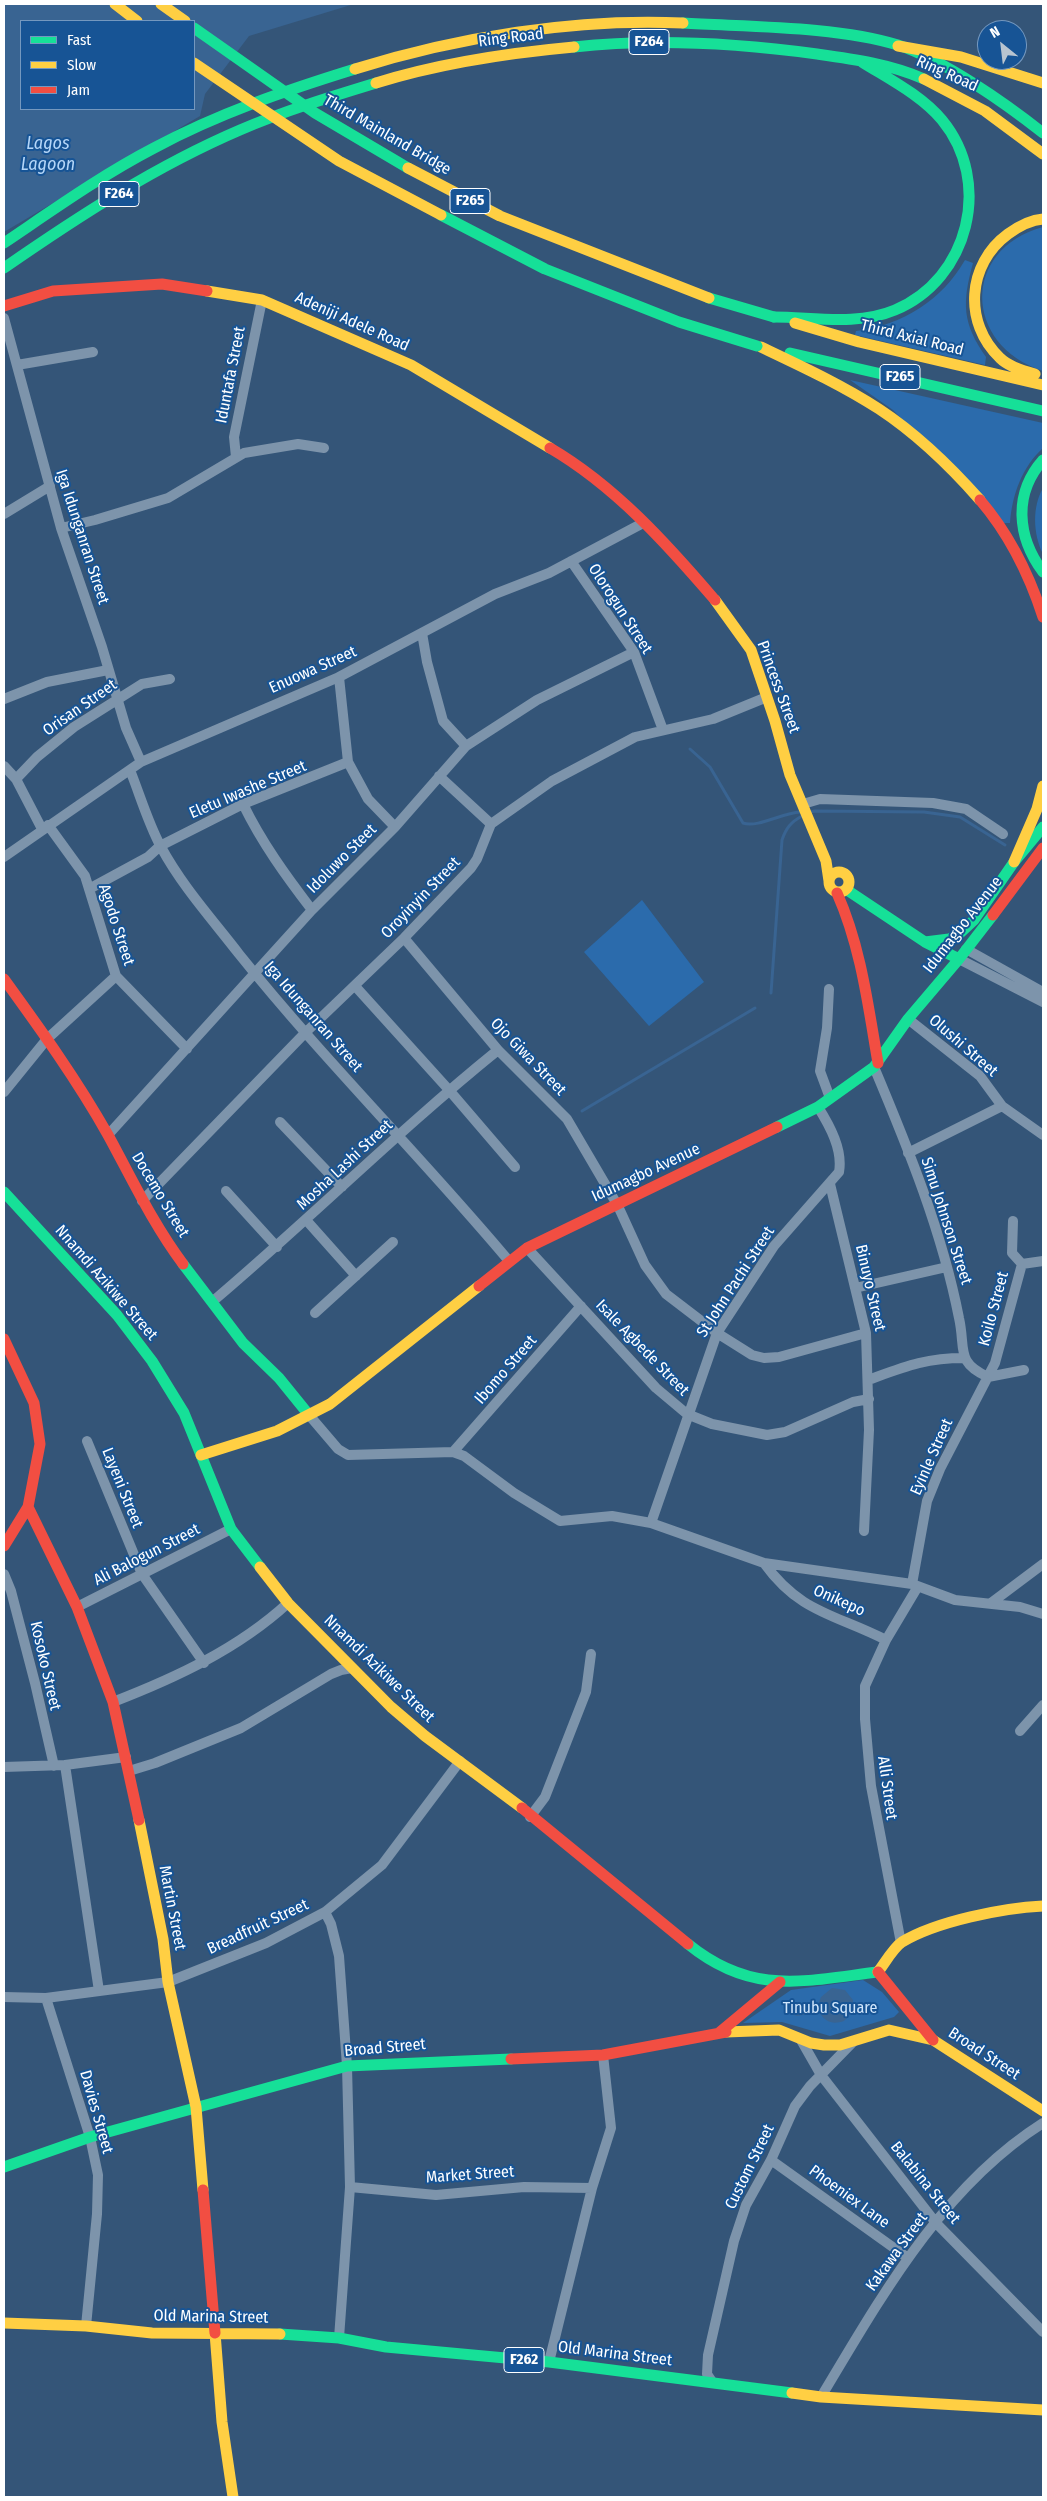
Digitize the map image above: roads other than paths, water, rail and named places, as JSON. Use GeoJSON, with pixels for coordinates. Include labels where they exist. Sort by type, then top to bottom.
{"type":"FeatureCollection","features":[{"type":"Feature","properties":{"kind":"main road"},"geometry":{"type":"LineString","coordinates":[[115,4],[136,20]]}},
{"type":"Feature","properties":{"kind":"main road"},"geometry":{"type":"LineString","coordinates":[[161,4],[184,20]]}},
{"type":"Feature","properties":{"kind":"main road","name":"Ring Road"},"geometry":{"type":"LineString","coordinates":[[4,243],[163,143],[269,96],[348,69],[438,46],[537,30],[595,24],[714,22],[809,30],[898,46]]}},
{"type":"Feature","properties":{"kind":"main road","name":"Third Mainland Bridge"},"geometry":{"type":"LineString","coordinates":[[195,29],[315,113],[428,180],[500,216],[720,302],[774,317]]}},
{"type":"Feature","properties":{"kind":"main road","name":"Ring Road"},"geometry":{"type":"LineString","coordinates":[[4,268],[71,221],[169,164],[240,131],[365,85],[472,59],[556,49],[637,42],[732,44],[798,50],[862,62],[919,76],[978,105],[1043,154]]}},
{"type":"Feature","properties":{"kind":"main road"},"geometry":{"type":"LineString","coordinates":[[898,46],[966,81],[1018,113],[1043,133]]}},
{"type":"Feature","properties":{"kind":"main road","name":"F264"},"geometry":{"type":"LineString","coordinates":[[898,46],[961,57],[1043,83]]}},
{"type":"Feature","properties":{"kind":"main road"},"geometry":{"type":"LineString","coordinates":[[774,317],[808,316],[845,320],[873,317],[896,310],[935,285],[958,254],[965,235],[970,214],[969,176],[954,138],[942,120],[922,101],[862,62]]}},
{"type":"Feature","properties":{"kind":"main road","name":"F265"},"geometry":{"type":"LineString","coordinates":[[195,64],[339,161],[537,265],[679,322],[759,346],[1043,411]]}},
{"type":"Feature","properties":{"kind":"main road"},"geometry":{"type":"LineString","coordinates":[[1043,219],[1027,222],[1003,236],[987,254],[974,280],[972,298],[979,327],[987,343],[1002,359],[1024,371],[1043,376]]}},
{"type":"Feature","properties":{"kind":"main road","name":"Adeniji Adele Road"},"geometry":{"type":"LineString","coordinates":[[4,306],[53,291],[162,284],[262,300],[411,365],[562,455],[601,483],[643,523]]}},
{"type":"Feature","properties":{"kind":"main road","name":"Third Axial Road"},"geometry":{"type":"LineString","coordinates":[[774,317],[859,342],[1043,385]]}},
{"type":"Feature","properties":{"kind":"main road"},"geometry":{"type":"LineString","coordinates":[[759,346],[825,378],[879,409],[944,463],[992,515],[1008,538],[1035,591],[1043,617]]}},
{"type":"Feature","properties":{"kind":"main road"},"geometry":{"type":"LineString","coordinates":[[1043,460],[1029,477],[1024,489],[1021,509],[1022,526],[1029,551],[1043,572]]}},
{"type":"Feature","properties":{"kind":"main road","name":"Princess Street"},"geometry":{"type":"LineString","coordinates":[[643,523],[677,556],[724,610],[751,650],[790,775],[826,861],[829,881]]}},
{"type":"Feature","properties":{"kind":"main road"},"geometry":{"type":"LineString","coordinates":[[1014,862],[1037,810],[1043,786]]}},
{"type":"Feature","properties":{"kind":"main road","name":"Idumagbo Avenue"},"geometry":{"type":"LineString","coordinates":[[925,942],[949,939],[965,929],[974,920],[1014,862],[1043,827]]}},
{"type":"Feature","properties":{"kind":"main road","name":"Idumagbo Avenue"},"geometry":{"type":"LineString","coordinates":[[201,1455],[276,1431],[330,1404],[509,1260],[527,1248],[565,1228],[618,1206],[818,1107],[876,1065],[908,1019],[963,954],[1043,848]]}},
{"type":"Feature","properties":{"kind":"main road"},"geometry":{"type":"LineString","coordinates":[[826,861],[845,874],[850,881],[842,891],[846,913],[860,958],[876,1065]]}},
{"type":"Feature","properties":{"kind":"main road"},"geometry":{"type":"LineString","coordinates":[[841,872],[831,876],[829,881],[832,890],[842,891],[925,942],[963,954]]}},
{"type":"Feature","properties":{"kind":"main road","name":"Docemo Street"},"geometry":{"type":"LineString","coordinates":[[4,979],[64,1062],[108,1134],[142,1201],[181,1260],[243,1343],[279,1378],[309,1414]]}},
{"type":"Feature","properties":{"kind":"main road","name":"Nnamdi Azikiwe Street"},"geometry":{"type":"LineString","coordinates":[[4,1192],[117,1316],[152,1361],[184,1412],[213,1490],[231,1529],[288,1603],[391,1707],[425,1736],[497,1788],[530,1817],[591,1863],[706,1959],[728,1971],[752,1978],[780,1982],[878,1972]]}},
{"type":"Feature","properties":{"kind":"main road"},"geometry":{"type":"LineString","coordinates":[[4,1338],[34,1403],[40,1444],[28,1507],[4,1546]]}},
{"type":"Feature","properties":{"kind":"main road","name":"Martin Street"},"geometry":{"type":"LineString","coordinates":[[28,1507],[77,1607],[112,1702],[129,1771],[163,1939],[168,1982],[196,2107],[222,2422],[233,2497]]}},
{"type":"Feature","properties":{"kind":"main road"},"geometry":{"type":"LineString","coordinates":[[878,1972],[901,1943],[947,1923],[966,1917],[1043,1906]]}},
{"type":"Feature","properties":{"kind":"main road","name":"Broad Street"},"geometry":{"type":"LineString","coordinates":[[878,1972],[933,2040],[1043,2111]]}},
{"type":"Feature","properties":{"kind":"main road","name":"Broad Street"},"geometry":{"type":"LineString","coordinates":[[720,2032],[780,1982]]}},
{"type":"Feature","properties":{"kind":"main road","name":"Broad Street"},"geometry":{"type":"LineString","coordinates":[[4,2167],[90,2137],[348,2066],[603,2055],[720,2032],[760,2029],[779,2030],[800,2039],[824,2045],[840,2045],[889,2030],[933,2040]]}},
{"type":"Feature","properties":{"kind":"main road","name":"Old Marina Street"},"geometry":{"type":"LineString","coordinates":[[4,2323],[86,2326],[152,2333],[215,2333],[339,2338],[386,2347],[548,2362],[821,2397],[864,2398],[1043,2410]]}},
{"type":"Feature","properties":{"kind":"street","name":"Iduntafa Street"},"geometry":{"type":"LineString","coordinates":[[236,457],[234,437],[262,300]]}},
{"type":"Feature","properties":{"kind":"street","name":"Iga Idunganran Street"},"geometry":{"type":"LineString","coordinates":[[4,318],[61,528],[102,647],[126,728],[141,762]]}},
{"type":"Feature","properties":{"kind":"street"},"geometry":{"type":"LineString","coordinates":[[17,364],[93,352]]}},
{"type":"Feature","properties":{"kind":"street"},"geometry":{"type":"LineString","coordinates":[[61,528],[168,498],[236,457],[254,451],[298,444],[324,448]]}},
{"type":"Feature","properties":{"kind":"street"},"geometry":{"type":"LineString","coordinates":[[4,514],[50,486]]}},
{"type":"Feature","properties":{"kind":"street","name":"Enuowa Street"},"geometry":{"type":"LineString","coordinates":[[4,857],[141,762],[339,677],[495,594],[571,561],[643,523]]}},
{"type":"Feature","properties":{"kind":"street","name":"Olorogun Street"},"geometry":{"type":"LineString","coordinates":[[571,561],[634,652],[663,730]]}},
{"type":"Feature","properties":{"kind":"street"},"geometry":{"type":"LineString","coordinates":[[422,633],[427,662],[444,721],[466,746]]}},
{"type":"Feature","properties":{"kind":"street","name":"Idoluwo Steet"},"geometry":{"type":"LineString","coordinates":[[108,1134],[312,910],[395,827],[466,746],[538,700],[634,652]]}},
{"type":"Feature","properties":{"kind":"street"},"geometry":{"type":"LineString","coordinates":[[4,699],[47,682],[108,670]]}},
{"type":"Feature","properties":{"kind":"street"},"geometry":{"type":"LineString","coordinates":[[339,677],[348,762],[368,799],[395,827]]}},
{"type":"Feature","properties":{"kind":"street","name":"Orisan Street"},"geometry":{"type":"LineString","coordinates":[[16,780],[37,757],[74,727],[142,684],[170,679]]}},
{"type":"Feature","properties":{"kind":"street"},"geometry":{"type":"LineString","coordinates":[[439,776],[491,824],[552,781],[635,737],[713,720],[767,697]]}},
{"type":"Feature","properties":{"kind":"street","name":"Eletu Iwashe Street"},"geometry":{"type":"LineString","coordinates":[[89,888],[148,858],[160,846],[243,804],[348,762]]}},
{"type":"Feature","properties":{"kind":"street","name":"Agodo Street"},"geometry":{"type":"LineString","coordinates":[[4,766],[16,780],[45,827],[85,876],[116,976],[187,1049]]}},
{"type":"Feature","properties":{"kind":"street","name":"Iga Idunganran Street"},"geometry":{"type":"LineString","coordinates":[[130,770],[160,846],[179,877],[254,973],[305,1033],[470,1214],[509,1260]]}},
{"type":"Feature","properties":{"kind":"street"},"geometry":{"type":"LineString","coordinates":[[803,804],[820,799],[933,804],[966,809],[1003,834]]}},
{"type":"Feature","properties":{"kind":"street"},"geometry":{"type":"LineString","coordinates":[[243,804],[274,859],[312,910]]}},
{"type":"Feature","properties":{"kind":"street","name":"Oroyinyin Street"},"geometry":{"type":"LineString","coordinates":[[142,1201],[305,1033],[404,938],[470,868],[477,859],[491,824]]}},
{"type":"Feature","properties":{"kind":"street","name":"Ojo Giwa Street"},"geometry":{"type":"LineString","coordinates":[[404,938],[498,1050],[567,1119],[618,1206],[645,1265],[666,1294],[717,1333],[752,1355],[764,1358],[779,1357],[866,1333]]}},
{"type":"Feature","properties":{"kind":"street"},"geometry":{"type":"LineString","coordinates":[[963,954],[1043,992]]}},
{"type":"Feature","properties":{"kind":"street"},"geometry":{"type":"LineString","coordinates":[[963,954],[1043,1002]]}},
{"type":"Feature","properties":{"kind":"street"},"geometry":{"type":"LineString","coordinates":[[4,1092],[47,1039],[116,976]]}},
{"type":"Feature","properties":{"kind":"street"},"geometry":{"type":"LineString","coordinates":[[355,986],[449,1090],[515,1167]]}},
{"type":"Feature","properties":{"kind":"street"},"geometry":{"type":"LineString","coordinates":[[829,989],[827,1028],[820,1071],[830,1098]]}},
{"type":"Feature","properties":{"kind":"street","name":"Olushi Street"},"geometry":{"type":"LineString","coordinates":[[908,1019],[980,1076],[1002,1106],[1043,1135]]}},
{"type":"Feature","properties":{"kind":"street","name":"Mosha Lashi Street"},"geometry":{"type":"LineString","coordinates":[[212,1302],[307,1221],[449,1090],[498,1050]]}},
{"type":"Feature","properties":{"kind":"street","name":"Simu Johnson Street"},"geometry":{"type":"LineString","coordinates":[[876,1065],[947,1267],[963,1336],[964,1358]]}},
{"type":"Feature","properties":{"kind":"street"},"geometry":{"type":"LineString","coordinates":[[908,1153],[1002,1106]]}},
{"type":"Feature","properties":{"kind":"street"},"geometry":{"type":"LineString","coordinates":[[818,1107],[841,1158],[839,1172],[830,1184]]}},
{"type":"Feature","properties":{"kind":"street"},"geometry":{"type":"LineString","coordinates":[[280,1122],[342,1187]]}},
{"type":"Feature","properties":{"kind":"street","name":"Binuyo Street"},"geometry":{"type":"LineString","coordinates":[[830,1184],[866,1333],[869,1399],[864,1531]]}},
{"type":"Feature","properties":{"kind":"street","name":"St John Pachi Street"},"geometry":{"type":"LineString","coordinates":[[651,1523],[687,1414],[717,1333],[774,1246],[808,1205],[830,1184]]}},
{"type":"Feature","properties":{"kind":"street"},"geometry":{"type":"LineString","coordinates":[[226,1191],[277,1247]]}},
{"type":"Feature","properties":{"kind":"street"},"geometry":{"type":"LineString","coordinates":[[307,1221],[356,1276]]}},
{"type":"Feature","properties":{"kind":"street","name":"Koilo Street"},"geometry":{"type":"LineString","coordinates":[[988,1377],[995,1363],[1022,1264],[1012,1253],[1012,1221]]}},
{"type":"Feature","properties":{"kind":"street"},"geometry":{"type":"LineString","coordinates":[[315,1313],[393,1242]]}},
{"type":"Feature","properties":{"kind":"street","name":"Isale Agbede Street"},"geometry":{"type":"LineString","coordinates":[[527,1248],[656,1388],[687,1414],[712,1424],[767,1435],[785,1432],[853,1402],[869,1399]]}},
{"type":"Feature","properties":{"kind":"street"},"geometry":{"type":"LineString","coordinates":[[1022,1264],[1043,1261]]}},
{"type":"Feature","properties":{"kind":"street"},"geometry":{"type":"LineString","coordinates":[[855,1288],[947,1267]]}},
{"type":"Feature","properties":{"kind":"street","name":"Ibomo Street"},"geometry":{"type":"LineString","coordinates":[[453,1452],[580,1306]]}},
{"type":"Feature","properties":{"kind":"street"},"geometry":{"type":"LineString","coordinates":[[868,1380],[912,1364],[936,1358],[964,1358],[974,1370],[988,1377],[1024,1370]]}},
{"type":"Feature","properties":{"kind":"street","name":"Eyinle Street"},"geometry":{"type":"LineString","coordinates":[[915,1586],[927,1501],[944,1461],[988,1377]]}},
{"type":"Feature","properties":{"kind":"street"},"geometry":{"type":"LineString","coordinates":[[309,1414],[338,1449],[348,1455],[453,1452],[464,1456],[514,1493],[560,1522],[612,1516],[651,1523],[764,1563],[915,1586],[955,1600],[991,1603],[1043,1614]]}},
{"type":"Feature","properties":{"kind":"street","name":"Layeni Street"},"geometry":{"type":"LineString","coordinates":[[87,1441],[142,1574],[204,1662]]}},
{"type":"Feature","properties":{"kind":"street","name":"Ali Balogun Street"},"geometry":{"type":"LineString","coordinates":[[77,1607],[231,1529]]}},
{"type":"Feature","properties":{"kind":"street","name":"Onikepo"},"geometry":{"type":"LineString","coordinates":[[764,1563],[776,1581],[804,1603],[818,1611],[886,1640]]}},
{"type":"Feature","properties":{"kind":"street"},"geometry":{"type":"LineString","coordinates":[[991,1603],[1043,1564]]}},
{"type":"Feature","properties":{"kind":"street","name":"Kosoko Street"},"geometry":{"type":"LineString","coordinates":[[4,1574],[11,1591],[54,1766]]}},
{"type":"Feature","properties":{"kind":"street","name":"Alli Street"},"geometry":{"type":"LineString","coordinates":[[901,1943],[871,1786],[864,1719],[865,1686],[886,1640],[915,1586]]}},
{"type":"Feature","properties":{"kind":"street"},"geometry":{"type":"LineString","coordinates":[[112,1702],[204,1662],[269,1621],[288,1603]]}},
{"type":"Feature","properties":{"kind":"street"},"geometry":{"type":"LineString","coordinates":[[530,1817],[545,1797],[586,1692],[590,1654]]}},
{"type":"Feature","properties":{"kind":"street"},"geometry":{"type":"LineString","coordinates":[[129,1771],[155,1763],[241,1728],[331,1674],[352,1668]]}},
{"type":"Feature","properties":{"kind":"street"},"geometry":{"type":"LineString","coordinates":[[1020,1730],[1043,1705]]}},
{"type":"Feature","properties":{"kind":"street"},"geometry":{"type":"LineString","coordinates":[[4,1767],[54,1766],[126,1757]]}},
{"type":"Feature","properties":{"kind":"street","name":"Breadfruit Street"},"geometry":{"type":"LineString","coordinates":[[4,1997],[46,1998],[168,1982],[266,1944],[325,1912],[382,1865],[460,1761]]}},
{"type":"Feature","properties":{"kind":"street"},"geometry":{"type":"LineString","coordinates":[[65,1765],[99,1991]]}},
{"type":"Feature","properties":{"kind":"street"},"geometry":{"type":"LineString","coordinates":[[325,1912],[331,1924],[339,1956],[348,2066],[350,2187],[339,2338]]}},
{"type":"Feature","properties":{"kind":"street","name":"Davies Street"},"geometry":{"type":"LineString","coordinates":[[46,1998],[90,2137],[98,2174],[97,2214],[86,2326]]}},
{"type":"Feature","properties":{"kind":"street","name":"Balabina Street"},"geometry":{"type":"LineString","coordinates":[[800,2039],[821,2075],[936,2222],[1043,2332]]}},
{"type":"Feature","properties":{"kind":"street","name":"Custom Street"},"geometry":{"type":"LineString","coordinates":[[713,2383],[707,2374],[708,2355],[734,2241],[746,2205],[771,2160],[796,2106],[810,2086],[853,2041]]}},
{"type":"Feature","properties":{"kind":"street"},"geometry":{"type":"LineString","coordinates":[[548,2362],[592,2188],[611,2128],[603,2055]]}},
{"type":"Feature","properties":{"kind":"street","name":"Kakawa Street"},"geometry":{"type":"LineString","coordinates":[[821,2397],[908,2258],[936,2222],[981,2170],[1014,2141],[1043,2123]]}},
{"type":"Feature","properties":{"kind":"street","name":"Phoeniex Lane"},"geometry":{"type":"LineString","coordinates":[[771,2160],[908,2258]]}},
{"type":"Feature","properties":{"kind":"street","name":"Market Street"},"geometry":{"type":"LineString","coordinates":[[350,2187],[436,2195],[524,2187],[592,2188]]}},
{"type":"Feature","properties":{"kind":"water","name":"Lagos Lagoon"},"geometry":{"type":"Polygon","coordinates":[[[4,4],[354,4],[249,36],[205,94],[200,116],[4,232],[4,4]]]}},
{"type":"Feature","properties":{"kind":"water"},"geometry":{"type":"Polygon","coordinates":[[[832,1988],[845,1990],[853,2000],[852,2012],[844,2021],[830,2022],[819,2012],[797,2016],[789,2013],[789,2010],[797,2005],[818,2005],[821,1997],[832,1988]]]}},
{"type":"Feature","properties":{"kind":"waterway"},"geometry":{"type":"LineString","coordinates":[[690,749],[710,767],[743,823],[756,824],[800,812]]}},
{"type":"Feature","properties":{"kind":"waterway"},"geometry":{"type":"LineString","coordinates":[[810,812],[924,812],[960,817],[1005,845]]}},
{"type":"Feature","properties":{"kind":"waterway"},"geometry":{"type":"LineString","coordinates":[[771,993],[782,840],[789,826],[802,816]]}},
{"type":"Feature","properties":{"kind":"waterway"},"geometry":{"type":"LineString","coordinates":[[582,1111],[755,1008]]}},
{"type":"Feature","properties":{"kind":"park label","name":"Tinubu Square"},"geometry":{"type":"Point","coordinates":[830,2009]}}]}
